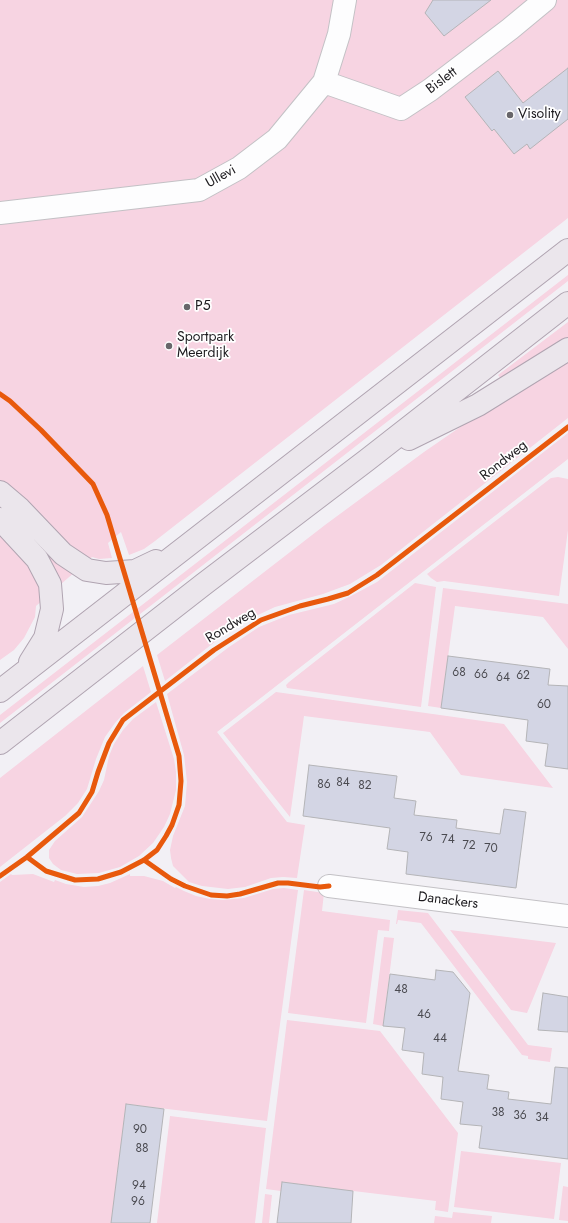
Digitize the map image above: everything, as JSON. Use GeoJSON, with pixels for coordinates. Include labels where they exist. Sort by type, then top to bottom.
{"type":"FeatureCollection","features":[{"type":"Feature","properties":{"kind":"main road"},"geometry":{"type":"LineString","coordinates":[[0,691],[568,250]]}},
{"type":"Feature","properties":{"kind":"main road"},"geometry":{"type":"LineString","coordinates":[[0,743],[568,304]]}},
{"type":"Feature","properties":{"kind":"main road"},"geometry":{"type":"LineString","coordinates":[[367,460],[478,405],[568,348]]}},
{"type":"Feature","properties":{"kind":"main road"},"geometry":{"type":"LineString","coordinates":[[0,492],[20,509],[63,554],[87,570],[106,573],[135,571],[180,551]]}},
{"type":"Feature","properties":{"kind":"main road"},"geometry":{"type":"LineString","coordinates":[[0,519],[37,559],[50,584],[52,608],[45,638],[22,674]]}},
{"type":"Feature","properties":{"kind":"street","name":"Ullevi"},"geometry":{"type":"LineString","coordinates":[[0,214],[199,190],[239,168],[277,139],[324,82],[339,34],[345,0]]}},
{"type":"Feature","properties":{"kind":"street","name":"Bislett"},"geometry":{"type":"LineString","coordinates":[[324,82],[401,109],[430,90],[510,29],[545,0]]}},
{"type":"Feature","properties":{"kind":"street","name":"Danackers"},"geometry":{"type":"LineString","coordinates":[[329,886],[568,916]]}},
{"type":"Feature","properties":{"kind":"shaded area","name":"Sportpark Meerdijk"},"geometry":{"type":"Polygon","coordinates":[[[0,0],[568,0],[568,218],[144,549],[129,555],[121,532],[108,543],[112,558],[99,559],[92,557],[36,606],[35,617],[24,638],[14,650],[0,660],[0,0]]]}},
{"type":"Feature","properties":{"kind":"shaded area"},"geometry":{"type":"Polygon","coordinates":[[[568,275],[568,281],[0,723],[0,715],[568,275]]]}},
{"type":"Feature","properties":{"kind":"shaded area"},"geometry":{"type":"Polygon","coordinates":[[[568,322],[568,340],[501,379],[498,375],[568,322]]]}},
{"type":"Feature","properties":{"kind":"shaded area"},"geometry":{"type":"Polygon","coordinates":[[[568,359],[568,418],[381,565],[350,584],[323,594],[275,607],[245,621],[221,637],[165,681],[157,655],[325,525],[424,452],[469,421],[568,359]]]}},
{"type":"Feature","properties":{"kind":"shaded area"},"geometry":{"type":"Polygon","coordinates":[[[568,433],[568,459],[217,732],[287,822],[305,825],[297,878],[271,878],[245,887],[228,889],[202,886],[189,882],[173,866],[170,850],[173,836],[185,806],[187,782],[184,755],[167,694],[229,647],[259,627],[289,615],[334,604],[377,582],[568,433]]]}},
{"type":"Feature","properties":{"kind":"shaded area"},"geometry":{"type":"Polygon","coordinates":[[[558,477],[568,479],[568,530],[559,596],[444,581],[437,582],[427,574],[551,478],[558,477]]]}},
{"type":"Feature","properties":{"kind":"shaded area"},"geometry":{"type":"Polygon","coordinates":[[[415,583],[436,587],[421,707],[287,688],[286,685],[289,682],[415,583]]]}},
{"type":"Feature","properties":{"kind":"shaded area"},"geometry":{"type":"Polygon","coordinates":[[[443,588],[568,604],[568,649],[543,617],[455,606],[441,708],[428,706],[443,588]]]}},
{"type":"Feature","properties":{"kind":"shaded area"},"geometry":{"type":"Polygon","coordinates":[[[143,666],[151,692],[124,713],[105,737],[96,759],[87,789],[78,803],[65,816],[0,867],[0,778],[143,666]]]}},
{"type":"Feature","properties":{"kind":"shaded area"},"geometry":{"type":"Polygon","coordinates":[[[276,692],[504,724],[553,788],[461,775],[430,732],[304,716],[290,817],[223,733],[276,692]]]}},
{"type":"Feature","properties":{"kind":"shaded area"},"geometry":{"type":"Polygon","coordinates":[[[156,702],[174,759],[176,772],[176,790],[170,814],[164,827],[153,843],[139,856],[120,867],[99,873],[77,874],[61,870],[53,864],[49,858],[49,850],[55,841],[82,817],[99,791],[104,780],[109,756],[114,744],[123,730],[133,719],[156,702]]]}},
{"type":"Feature","properties":{"kind":"shaded area"},"geometry":{"type":"Polygon","coordinates":[[[11,874],[33,874],[54,882],[55,880],[66,884],[84,887],[110,883],[130,874],[130,876],[144,876],[163,881],[175,888],[176,887],[196,896],[223,900],[244,898],[273,889],[284,888],[298,890],[267,1121],[126,1104],[111,1223],[0,1223],[0,882],[11,874]]]}},
{"type":"Feature","properties":{"kind":"shaded area"},"geometry":{"type":"Polygon","coordinates":[[[304,890],[324,893],[322,911],[390,920],[389,931],[378,930],[366,1023],[288,1013],[304,890]]]}},
{"type":"Feature","properties":{"kind":"shaded area"},"geometry":{"type":"Polygon","coordinates":[[[398,910],[428,913],[528,1045],[552,1048],[550,1062],[528,1059],[528,1056],[522,1055],[421,923],[398,920],[396,924],[398,910]]]}},
{"type":"Feature","properties":{"kind":"shaded area"},"geometry":{"type":"Polygon","coordinates":[[[450,930],[556,943],[527,1013],[511,1010],[450,930]]]}},
{"type":"Feature","properties":{"kind":"shaded area"},"geometry":{"type":"Polygon","coordinates":[[[384,937],[394,938],[383,1026],[373,1024],[384,937]]]}},
{"type":"Feature","properties":{"kind":"shaded area"},"geometry":{"type":"Polygon","coordinates":[[[287,1020],[380,1031],[458,1133],[448,1212],[435,1210],[436,1201],[282,1182],[281,1191],[266,1189],[287,1020]]]}},
{"type":"Feature","properties":{"kind":"shaded area"},"geometry":{"type":"Polygon","coordinates":[[[170,1116],[266,1128],[255,1223],[157,1223],[170,1116]]]}},
{"type":"Feature","properties":{"kind":"shaded area"},"geometry":{"type":"Polygon","coordinates":[[[461,1151],[561,1163],[554,1219],[454,1207],[461,1151]]]}},
{"type":"Feature","properties":{"kind":"shaded area"},"geometry":{"type":"Polygon","coordinates":[[[563,1186],[568,1187],[568,1221],[559,1220],[563,1186]]]}},
{"type":"Feature","properties":{"kind":"shaded area"},"geometry":{"type":"Polygon","coordinates":[[[265,1194],[272,1195],[269,1223],[262,1223],[265,1194]]]}},
{"type":"Feature","properties":{"kind":"shaded area"},"geometry":{"type":"Polygon","coordinates":[[[453,1212],[492,1216],[491,1223],[434,1223],[435,1216],[452,1218],[453,1212]]]}},
{"type":"Feature","properties":{"kind":"building"},"geometry":{"type":"Polygon","coordinates":[[[433,0],[491,0],[444,36],[425,13],[433,0]]]}},
{"type":"Feature","properties":{"kind":"building"},"geometry":{"type":"Polygon","coordinates":[[[568,68],[568,119],[530,149],[527,144],[514,154],[494,129],[492,131],[465,97],[498,71],[523,103],[568,68]]]}},
{"type":"Feature","properties":{"kind":"building"},"geometry":{"type":"Polygon","coordinates":[[[448,656],[550,669],[548,685],[568,686],[568,769],[545,766],[548,744],[526,741],[528,720],[441,708],[448,656]]]}},
{"type":"Feature","properties":{"kind":"building"},"geometry":{"type":"Polygon","coordinates":[[[309,765],[397,776],[394,798],[416,801],[414,815],[457,820],[456,828],[500,834],[504,809],[526,812],[516,888],[406,874],[408,852],[387,849],[390,828],[303,816],[309,765]]]}},
{"type":"Feature","properties":{"kind":"building"},"geometry":{"type":"Polygon","coordinates":[[[436,970],[453,972],[470,993],[458,1071],[489,1075],[487,1089],[509,1092],[508,1099],[551,1104],[555,1067],[568,1068],[568,1159],[479,1148],[482,1126],[460,1124],[463,1102],[441,1099],[443,1077],[422,1074],[424,1053],[402,1050],[405,1028],[383,1026],[390,974],[435,980],[436,970]]]}},
{"type":"Feature","properties":{"kind":"building"},"geometry":{"type":"Polygon","coordinates":[[[543,993],[568,997],[568,1032],[538,1030],[543,993]]]}},
{"type":"Feature","properties":{"kind":"building"},"geometry":{"type":"Polygon","coordinates":[[[126,1104],[164,1109],[150,1223],[111,1223],[126,1104]]]}},
{"type":"Feature","properties":{"kind":"building"},"geometry":{"type":"Polygon","coordinates":[[[282,1182],[353,1191],[351,1223],[277,1223],[282,1182]]]}},
{"type":"Feature","properties":{"kind":"cycle path"},"geometry":{"type":"LineString","coordinates":[[0,394],[10,401],[41,430],[93,484],[107,515],[179,756],[181,781],[179,805],[172,825],[157,850],[144,860],[121,872],[98,879],[75,880],[46,871],[27,857]]}},
{"type":"Feature","properties":{"kind":"cycle path","name":"Rondweg"},"geometry":{"type":"LineString","coordinates":[[0,876],[27,857],[79,813],[92,792],[109,743],[123,720],[214,650],[261,620],[300,606],[348,593],[377,575],[568,427]]}},
{"type":"Feature","properties":{"kind":"cycle path"},"geometry":{"type":"LineString","coordinates":[[144,860],[171,879],[185,886],[211,895],[227,896],[240,894],[278,883],[320,887],[329,886]]}},
{"type":"Feature","properties":{"kind":"place","name":"Visolity"},"geometry":{"type":"Point","coordinates":[510,115]}},
{"type":"Feature","properties":{"kind":"place","name":"P5"},"geometry":{"type":"Point","coordinates":[187,307]}},
{"type":"Feature","properties":{"kind":"place","name":"Sportpark Meerdijk"},"geometry":{"type":"Point","coordinates":[169,346]}}]}
